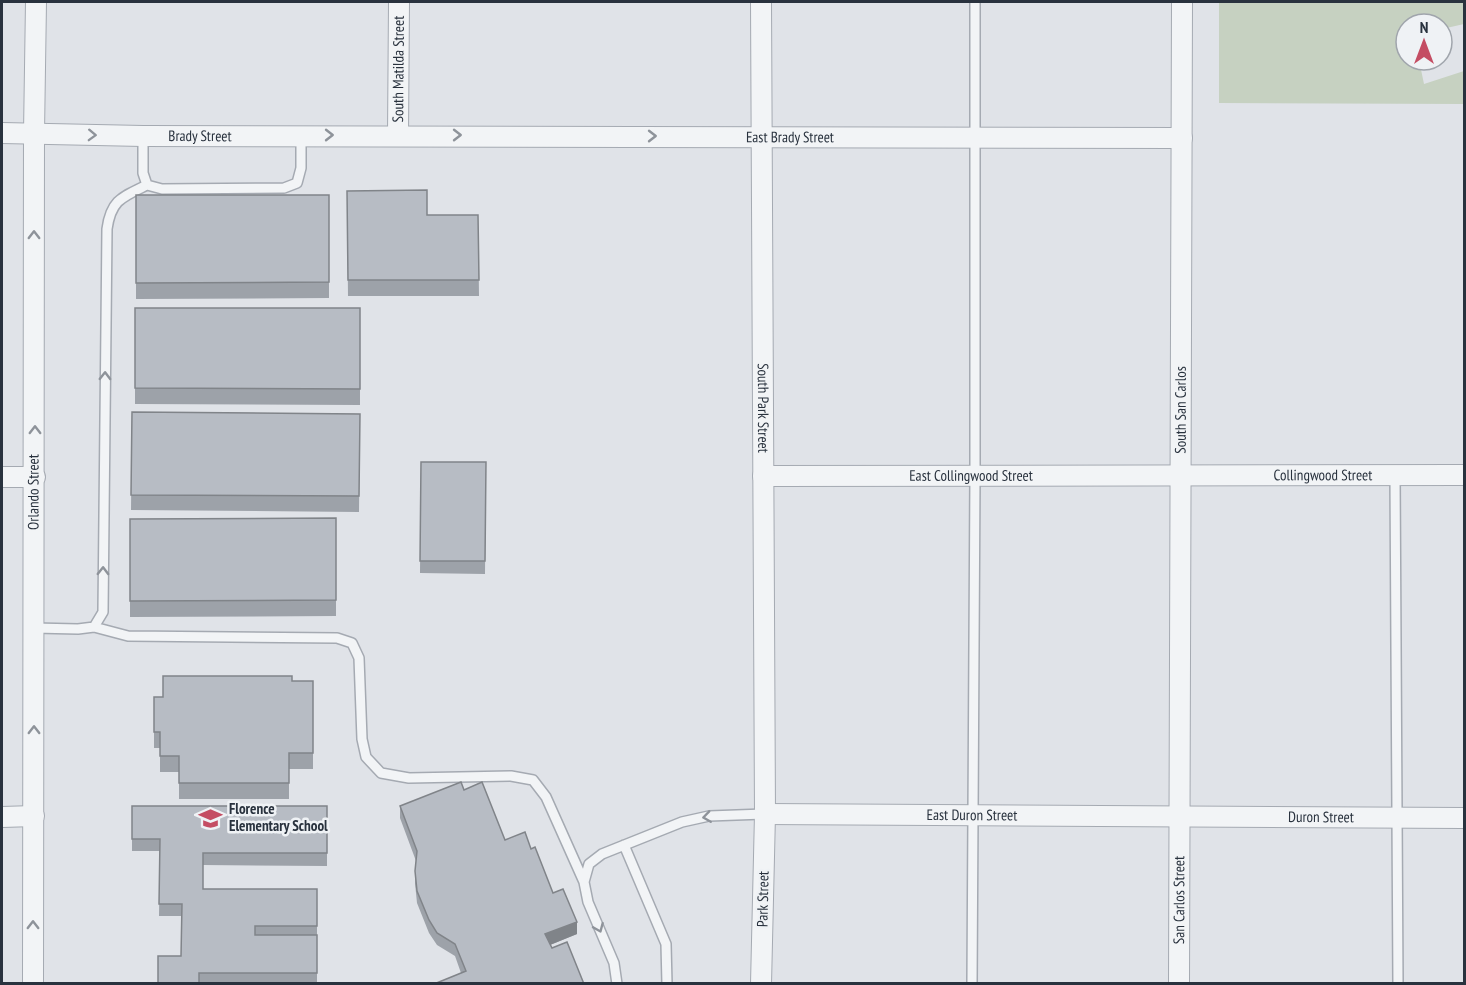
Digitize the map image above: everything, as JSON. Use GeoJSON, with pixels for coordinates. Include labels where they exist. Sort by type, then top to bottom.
{"type":"FeatureCollection","features":[{"type":"Feature","properties":{"kind":"street","name":"Orlando Street"},"geometry":{"type":"LineString","coordinates":[[33,984],[36,2]]}},
{"type":"Feature","properties":{"kind":"street","name":"South Matilda Street"},"geometry":{"type":"LineString","coordinates":[[398,135],[399,2]]}},
{"type":"Feature","properties":{"kind":"street","name":"South Park Street"},"geometry":{"type":"LineString","coordinates":[[761,2],[765,814]]}},
{"type":"Feature","properties":{"kind":"street","name":"South San Carlos"},"geometry":{"type":"LineString","coordinates":[[1179,818],[1182,2]]}},
{"type":"Feature","properties":{"kind":"street","name":"Brady Street"},"geometry":{"type":"LineString","coordinates":[[2,133],[143,136],[398,135]]}},
{"type":"Feature","properties":{"kind":"street","name":"East Brady Street"},"geometry":{"type":"LineString","coordinates":[[398,135],[1182,138]]}},
{"type":"Feature","properties":{"kind":"street","name":"East Collingwood Street"},"geometry":{"type":"LineString","coordinates":[[763,476],[1180,475]]}},
{"type":"Feature","properties":{"kind":"street","name":"Collingwood Street"},"geometry":{"type":"LineString","coordinates":[[1180,475],[1464,475]]}},
{"type":"Feature","properties":{"kind":"street"},"geometry":{"type":"LineString","coordinates":[[2,477],[35,477]]}},
{"type":"Feature","properties":{"kind":"street","name":"East Duron Street"},"geometry":{"type":"LineString","coordinates":[[765,814],[1179,818]]}},
{"type":"Feature","properties":{"kind":"street","name":"Park Street"},"geometry":{"type":"LineString","coordinates":[[762,984],[765,814]]}},
{"type":"Feature","properties":{"kind":"street"},"geometry":{"type":"LineString","coordinates":[[2,817],[34,816]]}},
{"type":"Feature","properties":{"kind":"street","name":"Duron Street"},"geometry":{"type":"LineString","coordinates":[[1179,818],[1464,818]]}},
{"type":"Feature","properties":{"kind":"street","name":"San Carlos Street"},"geometry":{"type":"LineString","coordinates":[[1179,818],[1179,984]]}},
{"type":"Feature","properties":{"kind":"lane"},"geometry":{"type":"LineString","coordinates":[[972,984],[975,2]]}},
{"type":"Feature","properties":{"kind":"lane"},"geometry":{"type":"LineString","coordinates":[[143,136],[143,173],[147,184]]}},
{"type":"Feature","properties":{"kind":"lane"},"geometry":{"type":"LineString","coordinates":[[94,627],[103,612],[109,212],[119,198],[147,184],[162,189],[284,188],[297,183],[301,168],[301,136]]}},
{"type":"Feature","properties":{"kind":"lane"},"geometry":{"type":"LineString","coordinates":[[1395,475],[1398,984]]}},
{"type":"Feature","properties":{"kind":"lane"},"geometry":{"type":"LineString","coordinates":[[34,628],[94,627],[128,636],[337,638],[352,643],[359,658],[362,739],[366,757],[381,773],[409,778],[511,776],[533,780],[546,797],[584,882],[588,902],[614,963],[616,984]]}},
{"type":"Feature","properties":{"kind":"lane"},"geometry":{"type":"LineString","coordinates":[[584,882],[589,864],[602,854],[624,845],[691,820],[709,816],[765,814]]}},
{"type":"Feature","properties":{"kind":"lane"},"geometry":{"type":"LineString","coordinates":[[624,845],[666,944],[667,984]]}},
{"type":"Feature","properties":{"kind":"green space"},"geometry":{"type":"Polygon","coordinates":[[[1219,2],[1464,2],[1464,24],[1454,26],[1454,12],[1394,12],[1394,72],[1422,72],[1424,84],[1464,71],[1464,104],[1219,103],[1219,2]]]}},
{"type":"Feature","properties":{"kind":"building"},"geometry":{"type":"Polygon","coordinates":[[[427,190],[427,215],[478,215],[479,280],[348,280],[347,191],[427,190]]]}},
{"type":"Feature","properties":{"kind":"building"},"geometry":{"type":"Polygon","coordinates":[[[136,195],[329,195],[329,282],[136,283],[136,195]]]}},
{"type":"Feature","properties":{"kind":"building"},"geometry":{"type":"Polygon","coordinates":[[[135,308],[360,308],[360,389],[135,388],[135,308]]]}},
{"type":"Feature","properties":{"kind":"building"},"geometry":{"type":"Polygon","coordinates":[[[132,412],[360,414],[359,496],[131,495],[132,412]]]}},
{"type":"Feature","properties":{"kind":"building"},"geometry":{"type":"Polygon","coordinates":[[[421,462],[486,462],[485,561],[420,561],[421,462]]]}},
{"type":"Feature","properties":{"kind":"building"},"geometry":{"type":"Polygon","coordinates":[[[336,518],[336,600],[130,601],[130,519],[336,518]]]}},
{"type":"Feature","properties":{"kind":"building"},"geometry":{"type":"Polygon","coordinates":[[[163,676],[292,676],[292,681],[313,681],[313,753],[289,753],[289,783],[179,783],[179,756],[160,756],[160,732],[154,732],[154,697],[163,697],[163,676]]]}},
{"type":"Feature","properties":{"kind":"building"},"geometry":{"type":"Polygon","coordinates":[[[461,782],[464,790],[482,782],[505,840],[525,832],[531,849],[535,847],[553,893],[563,889],[577,922],[545,934],[552,948],[567,942],[584,984],[434,984],[466,971],[455,944],[437,933],[429,920],[417,891],[415,871],[417,851],[400,806],[461,782]]]}},
{"type":"Feature","properties":{"kind":"building"},"geometry":{"type":"Polygon","coordinates":[[[132,806],[327,806],[327,853],[203,853],[203,889],[317,889],[317,926],[255,926],[255,935],[317,935],[317,973],[199,973],[199,984],[158,984],[158,956],[181,956],[182,904],[159,904],[160,839],[132,839],[132,806]]]}},
{"type":"Feature","properties":{"kind":"place","name":"Florence Elementary School"},"geometry":{"type":"Point","coordinates":[211,818]}}]}
